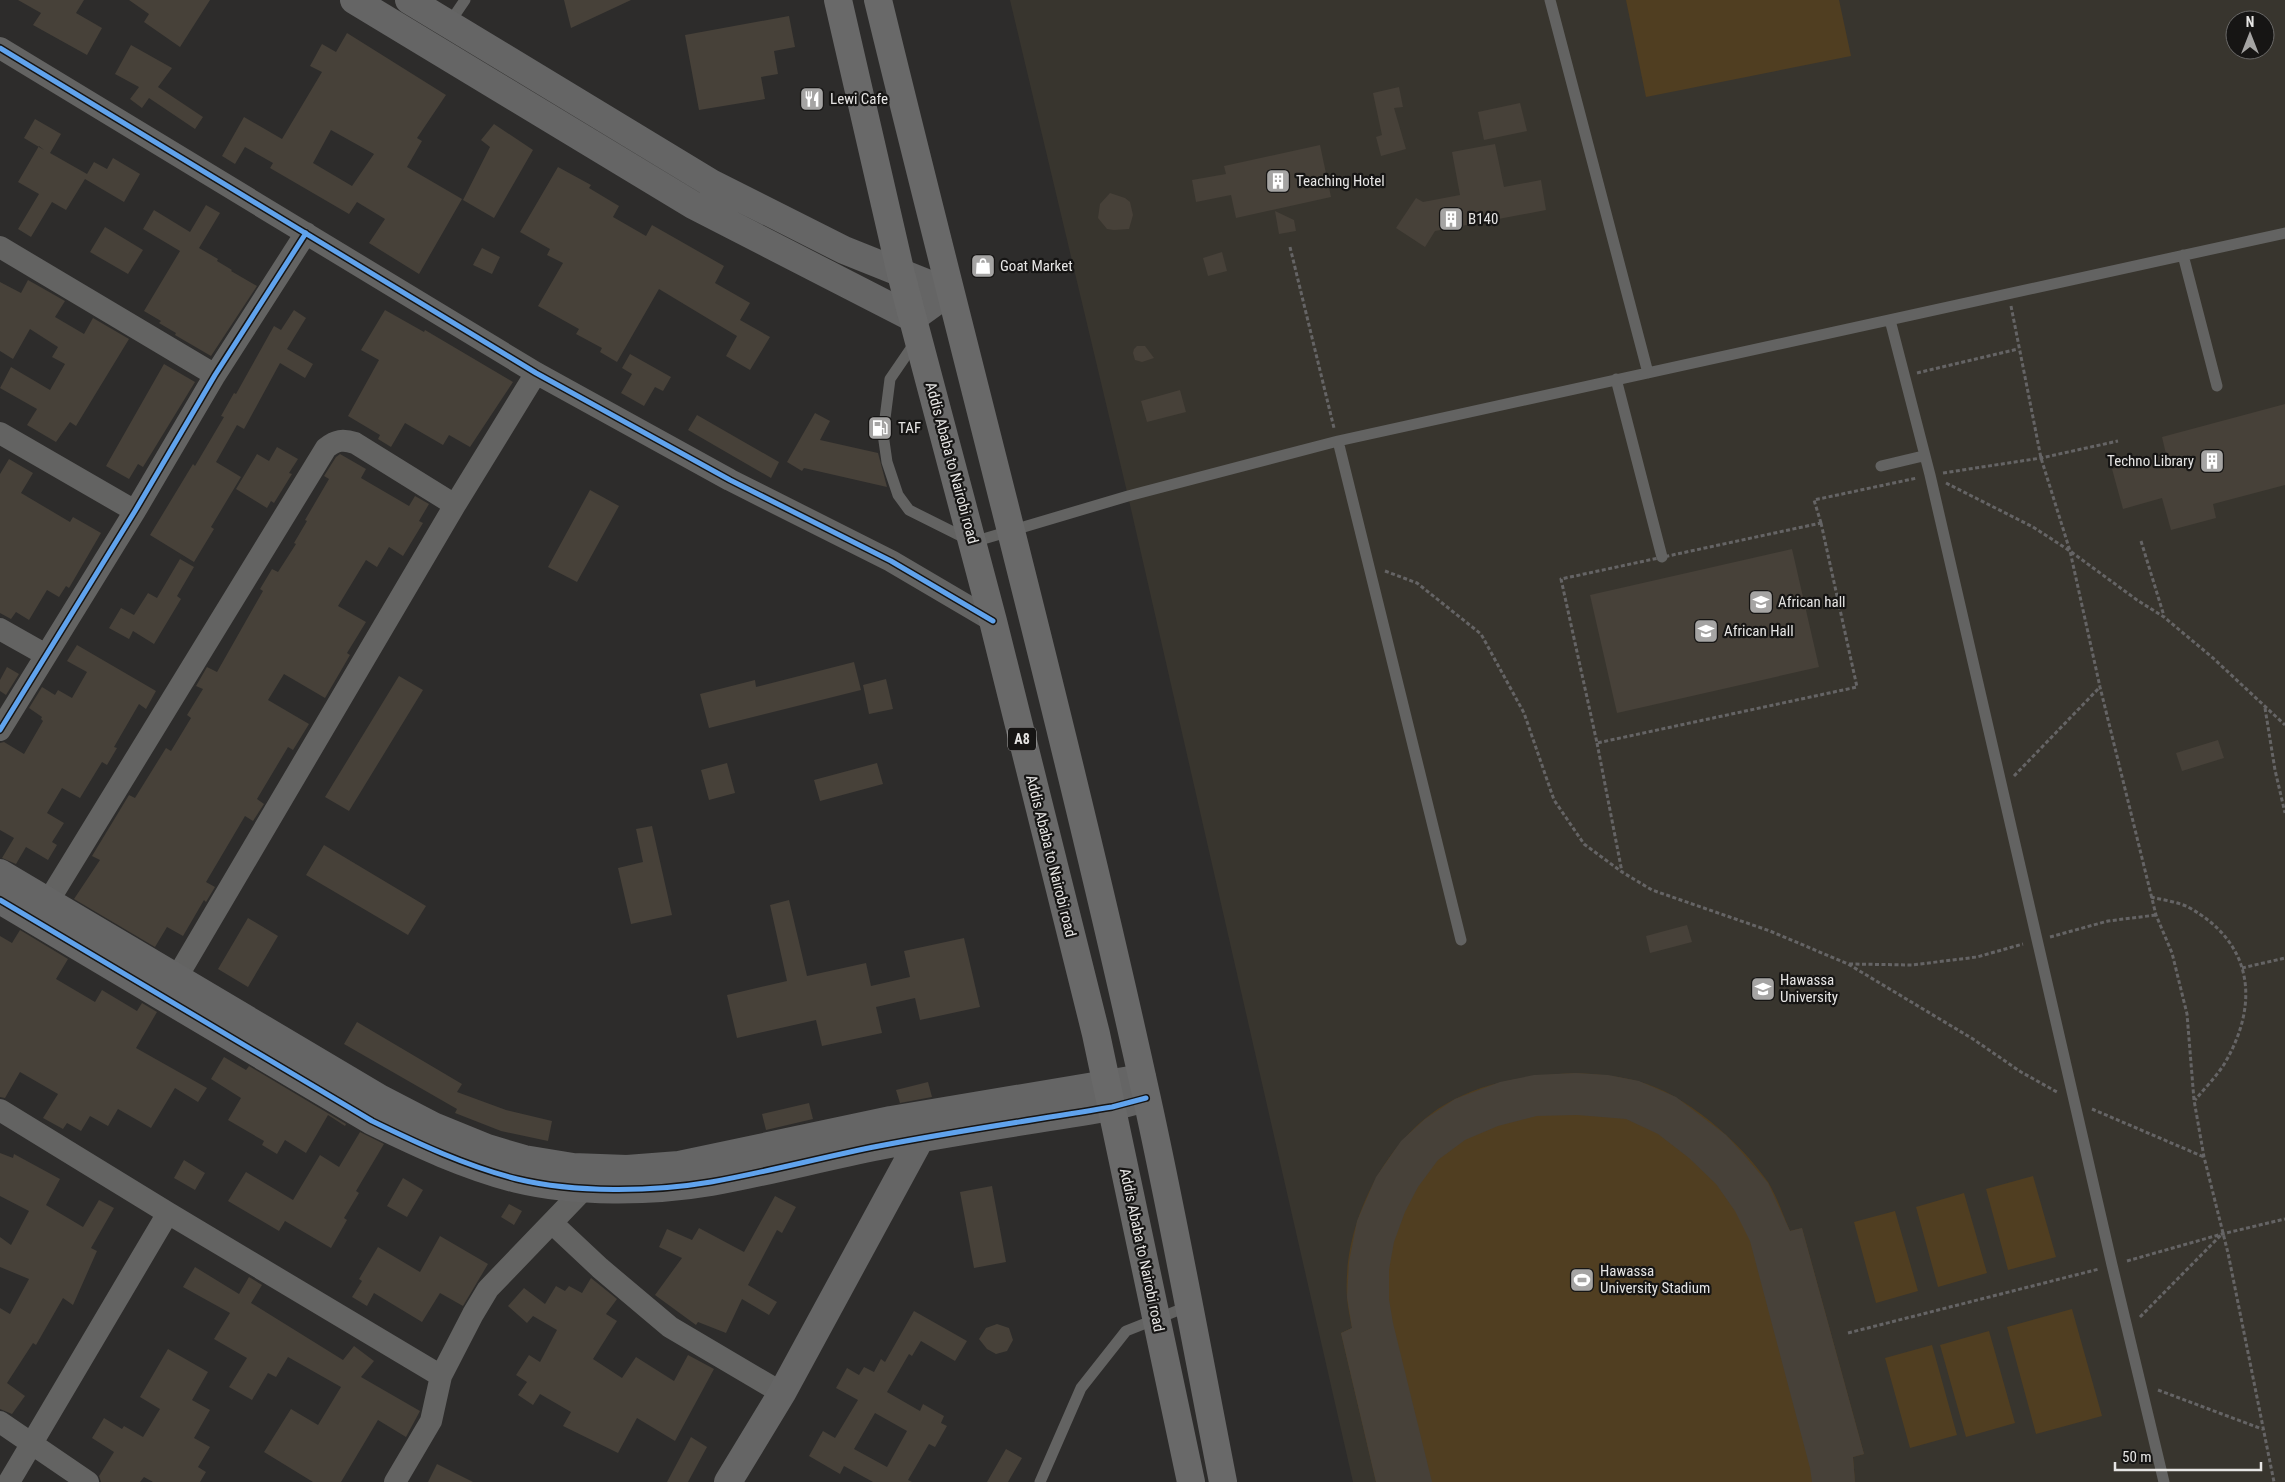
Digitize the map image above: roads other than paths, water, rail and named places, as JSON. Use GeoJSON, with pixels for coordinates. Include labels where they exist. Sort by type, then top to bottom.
{"type":"FeatureCollection","features":[{"type":"Feature","properties":{"kind":"highway","name":"Addis Ababa to Nairobi road"},"geometry":{"type":"LineString","coordinates":[[838,0],[901,274],[973,542],[1109,1095],[1191,1482]]}},
{"type":"Feature","properties":{"kind":"highway"},"geometry":{"type":"LineString","coordinates":[[878,0],[949,292],[1066,751],[1144,1088],[1223,1482]]}},
{"type":"Feature","properties":{"kind":"street"},"geometry":{"type":"LineString","coordinates":[[354,0],[442,36],[711,183],[844,250],[949,292],[916,328],[693,205],[442,36],[409,0]]}},
{"type":"Feature","properties":{"kind":"street"},"geometry":{"type":"LineString","coordinates":[[0,48],[536,373],[730,480],[891,561],[993,621]]}},
{"type":"Feature","properties":{"kind":"street"},"geometry":{"type":"LineString","coordinates":[[693,205],[711,183]]}},
{"type":"Feature","properties":{"kind":"street"},"geometry":{"type":"LineString","coordinates":[[0,730],[135,511],[215,375],[306,233]]}},
{"type":"Feature","properties":{"kind":"street"},"geometry":{"type":"LineString","coordinates":[[0,247],[215,375]]}},
{"type":"Feature","properties":{"kind":"street"},"geometry":{"type":"LineString","coordinates":[[170,987],[455,505],[536,373]]}},
{"type":"Feature","properties":{"kind":"street"},"geometry":{"type":"LineString","coordinates":[[0,434],[135,511]]}},
{"type":"Feature","properties":{"kind":"street"},"geometry":{"type":"LineString","coordinates":[[41,910],[326,448],[335,440],[346,440],[355,443],[455,505]]}},
{"type":"Feature","properties":{"kind":"street"},"geometry":{"type":"LineString","coordinates":[[0,629],[46,655]]}},
{"type":"Feature","properties":{"kind":"street"},"geometry":{"type":"LineString","coordinates":[[0,873],[41,910],[170,987],[372,1121],[427,1148],[473,1166],[518,1179],[587,1177],[627,1169],[679,1165],[918,1128],[1144,1088]]}},
{"type":"Feature","properties":{"kind":"street"},"geometry":{"type":"LineString","coordinates":[[0,900],[41,910]]}},
{"type":"Feature","properties":{"kind":"street"},"geometry":{"type":"LineString","coordinates":[[0,1110],[441,1376]]}},
{"type":"Feature","properties":{"kind":"street"},"geometry":{"type":"LineString","coordinates":[[728,1482],[782,1393],[918,1128]]}},
{"type":"Feature","properties":{"kind":"street"},"geometry":{"type":"LineString","coordinates":[[395,1482],[431,1421],[441,1376],[488,1289],[552,1223],[587,1177]]}},
{"type":"Feature","properties":{"kind":"street"},"geometry":{"type":"LineString","coordinates":[[9,1482],[168,1213]]}},
{"type":"Feature","properties":{"kind":"street"},"geometry":{"type":"LineString","coordinates":[[552,1223],[600,1268],[670,1327],[782,1393]]}},
{"type":"Feature","properties":{"kind":"street"},"geometry":{"type":"LineString","coordinates":[[0,1422],[31,1445],[88,1482]]}},
{"type":"Feature","properties":{"kind":"lane"},"geometry":{"type":"LineString","coordinates":[[442,36],[465,0]]}},
{"type":"Feature","properties":{"kind":"lane"},"geometry":{"type":"LineString","coordinates":[[1550,0],[1648,373]]}},
{"type":"Feature","properties":{"kind":"lane"},"geometry":{"type":"LineString","coordinates":[[916,328],[890,378],[883,434],[887,462],[898,495],[909,510],[973,542],[1128,496],[1338,441],[1616,378],[1648,373],[2285,233]]}},
{"type":"Feature","properties":{"kind":"lane"},"geometry":{"type":"LineString","coordinates":[[2183,255],[2217,386]]}},
{"type":"Feature","properties":{"kind":"lane"},"geometry":{"type":"LineString","coordinates":[[1890,320],[1923,456],[1930,475],[2112,1265],[2164,1482]]}},
{"type":"Feature","properties":{"kind":"lane"},"geometry":{"type":"LineString","coordinates":[[1616,378],[1662,557]]}},
{"type":"Feature","properties":{"kind":"lane"},"geometry":{"type":"LineString","coordinates":[[1338,441],[1461,940]]}},
{"type":"Feature","properties":{"kind":"lane"},"geometry":{"type":"LineString","coordinates":[[1881,466],[1923,456]]}},
{"type":"Feature","properties":{"kind":"lane"},"geometry":{"type":"LineString","coordinates":[[1040,1482],[1081,1388],[1126,1331],[1189,1306]]}},
{"type":"Feature","properties":{"kind":"place","name":"Lewi Cafe"},"geometry":{"type":"Point","coordinates":[812,99]}},
{"type":"Feature","properties":{"kind":"place","name":"Teaching Hotel"},"geometry":{"type":"Point","coordinates":[1278,181]}},
{"type":"Feature","properties":{"kind":"place","name":"B140"},"geometry":{"type":"Point","coordinates":[1451,219]}},
{"type":"Feature","properties":{"kind":"place","name":"Goat Market"},"geometry":{"type":"Point","coordinates":[983,266]}},
{"type":"Feature","properties":{"kind":"place","name":"TAF"},"geometry":{"type":"Point","coordinates":[880,428]}},
{"type":"Feature","properties":{"kind":"place","name":"Techno Library"},"geometry":{"type":"Point","coordinates":[2212,461]}},
{"type":"Feature","properties":{"kind":"place","name":"African hall"},"geometry":{"type":"Point","coordinates":[1761,602]}},
{"type":"Feature","properties":{"kind":"place","name":"African Hall"},"geometry":{"type":"Point","coordinates":[1706,631]}},
{"type":"Feature","properties":{"kind":"place","name":"Hawassa University"},"geometry":{"type":"Point","coordinates":[1763,989]}},
{"type":"Feature","properties":{"kind":"place","name":"Hawassa University Stadium"},"geometry":{"type":"Point","coordinates":[1582,1280]}}]}
